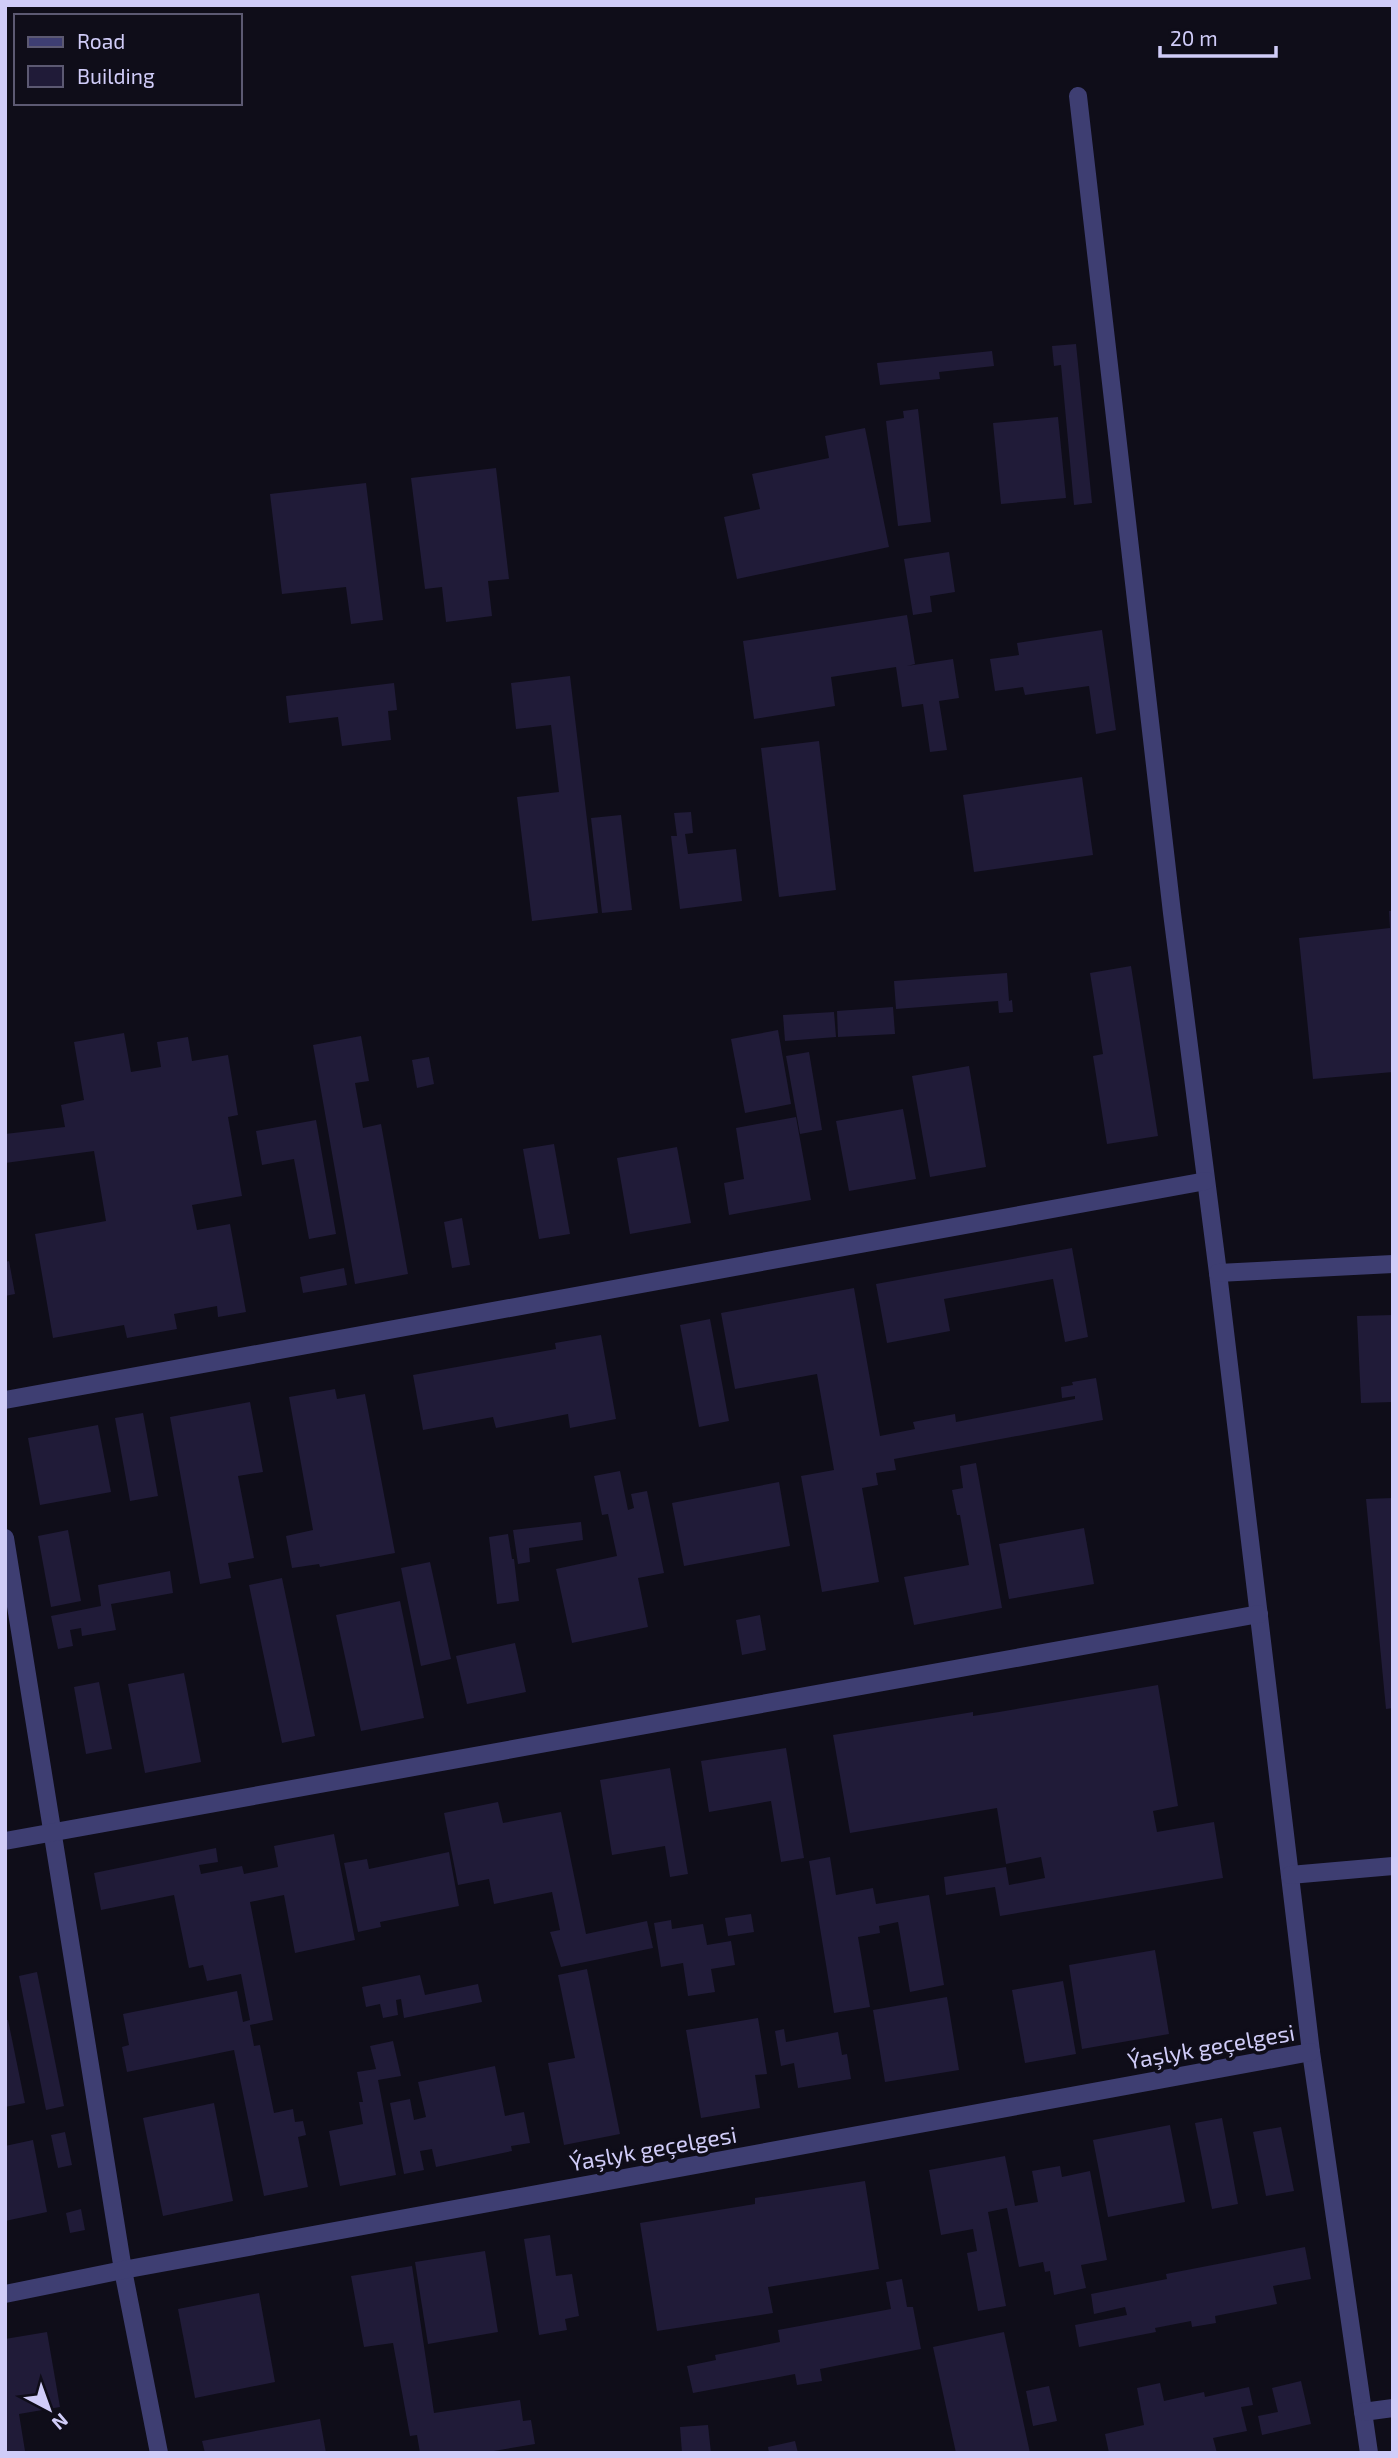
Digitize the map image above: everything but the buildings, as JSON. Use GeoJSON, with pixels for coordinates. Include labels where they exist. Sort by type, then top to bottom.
{"type":"FeatureCollection","features":[{"type":"Feature","properties":{"kind":"street"},"geometry":{"type":"LineString","coordinates":[[1078,96],[1172,913],[1311,2052],[1369,2453]]}},
{"type":"Feature","properties":{"kind":"street"},"geometry":{"type":"LineString","coordinates":[[5,1400],[1206,1181]]}},
{"type":"Feature","properties":{"kind":"street"},"geometry":{"type":"LineString","coordinates":[[1218,1273],[1393,1264]]}},
{"type":"Feature","properties":{"kind":"street"},"geometry":{"type":"LineString","coordinates":[[5,1538],[122,2270],[159,2453]]}},
{"type":"Feature","properties":{"kind":"street"},"geometry":{"type":"LineString","coordinates":[[5,1841],[1259,1614]]}},
{"type":"Feature","properties":{"kind":"street"},"geometry":{"type":"LineString","coordinates":[[1290,1875],[1393,1866]]}},
{"type":"Feature","properties":{"kind":"street","name":"Ýaşlyk geçelgesi"},"geometry":{"type":"LineString","coordinates":[[5,2294],[122,2270],[1311,2052]]}},
{"type":"Feature","properties":{"kind":"street"},"geometry":{"type":"LineString","coordinates":[[1363,2412],[1393,2408]]}}]}
